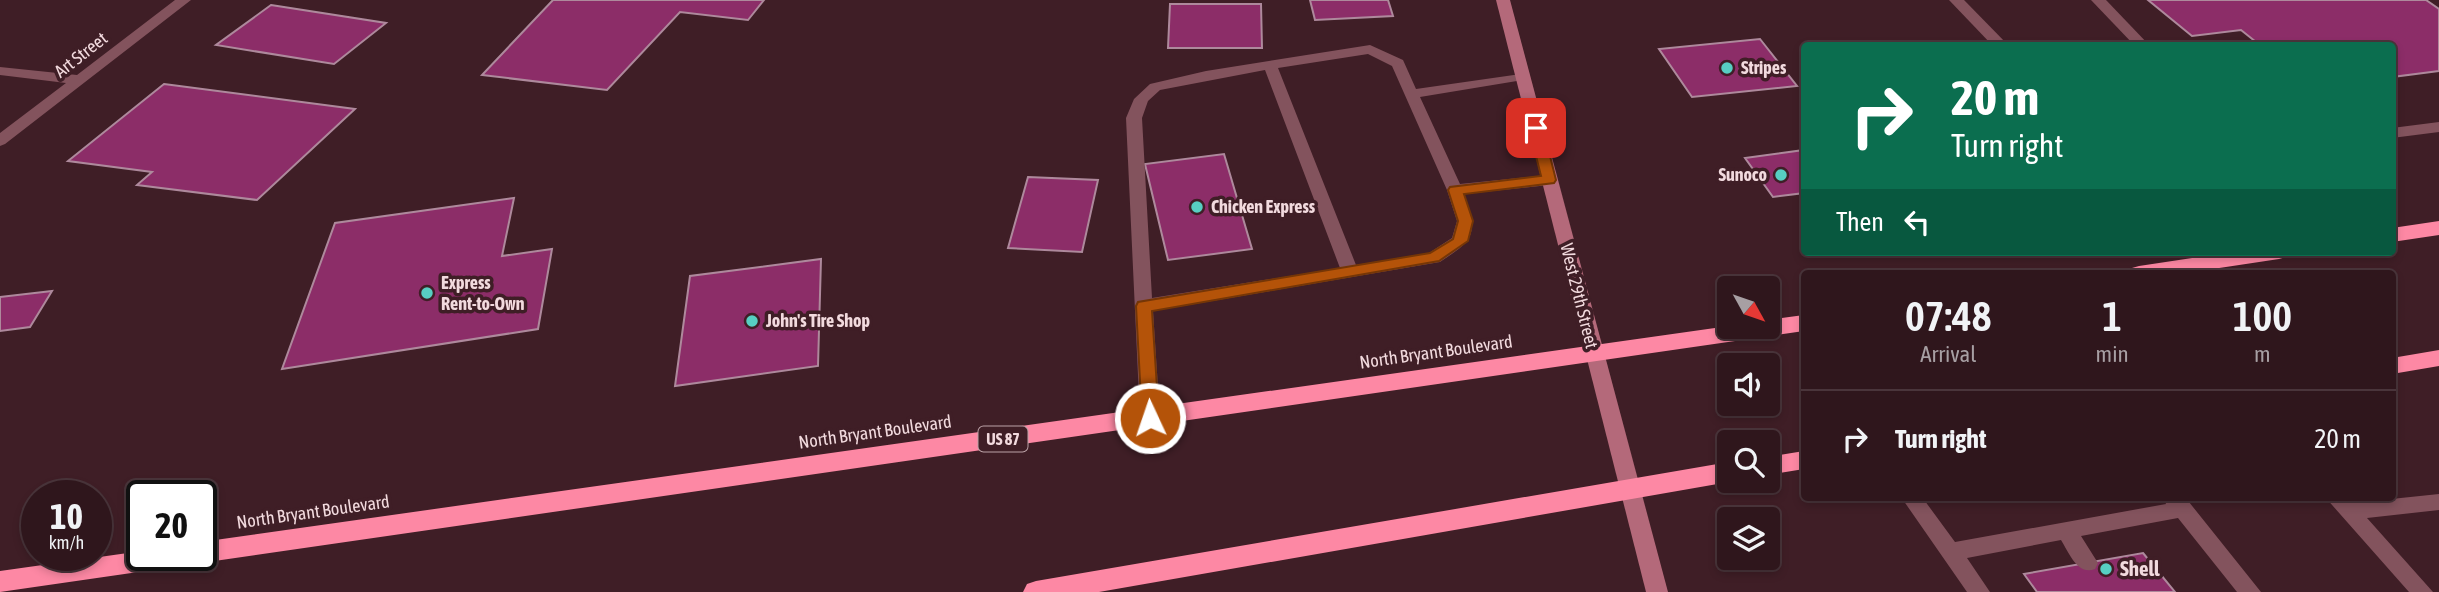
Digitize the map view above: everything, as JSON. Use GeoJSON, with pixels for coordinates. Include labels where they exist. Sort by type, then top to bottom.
{"type":"FeatureCollection","features":[{"type":"Feature","properties":{"kind":"highway"},"geometry":{"type":"LineString","coordinates":[[2396,234],[2439,228]]}},
{"type":"Feature","properties":{"kind":"highway"},"geometry":{"type":"LineString","coordinates":[[2159,270],[2252,256]]}},
{"type":"Feature","properties":{"kind":"highway","name":"North Bryant Boulevard"},"geometry":{"type":"LineString","coordinates":[[217,551],[1801,323]]}},
{"type":"Feature","properties":{"kind":"highway"},"geometry":{"type":"LineString","coordinates":[[2396,365],[2439,358]]}},
{"type":"Feature","properties":{"kind":"highway"},"geometry":{"type":"LineString","coordinates":[[1780,464],[1801,460]]}},
{"type":"Feature","properties":{"kind":"highway"},"geometry":{"type":"LineString","coordinates":[[1036,592],[1717,474]]}},
{"type":"Feature","properties":{"kind":"highway"},"geometry":{"type":"LineString","coordinates":[[0,582],[126,564]]}},
{"type":"Feature","properties":{"kind":"main road","name":"West 29th Street"},"geometry":{"type":"LineString","coordinates":[[1503,0],[1593,355],[1657,592]]}},
{"type":"Feature","properties":{"kind":"street","name":"Art Street"},"geometry":{"type":"LineString","coordinates":[[0,141],[184,0]]}},
{"type":"Feature","properties":{"kind":"street"},"geometry":{"type":"LineString","coordinates":[[1955,0],[1998,42]]}},
{"type":"Feature","properties":{"kind":"street"},"geometry":{"type":"LineString","coordinates":[[2098,0],[2139,42]]}},
{"type":"Feature","properties":{"kind":"street"},"geometry":{"type":"LineString","coordinates":[[1144,306],[1434,257],[1460,241],[1465,221],[1455,190],[1398,63],[1370,49],[1206,75],[1155,87],[1141,99],[1134,118],[1144,306],[1150,418]]}},
{"type":"Feature","properties":{"kind":"street"},"geometry":{"type":"LineString","coordinates":[[1270,65],[1350,272]]}},
{"type":"Feature","properties":{"kind":"street"},"geometry":{"type":"LineString","coordinates":[[0,71],[80,80]]}},
{"type":"Feature","properties":{"kind":"street"},"geometry":{"type":"LineString","coordinates":[[1411,94],[1523,76]]}},
{"type":"Feature","properties":{"kind":"street"},"geometry":{"type":"LineString","coordinates":[[2396,132],[2439,127]]}},
{"type":"Feature","properties":{"kind":"street"},"geometry":{"type":"LineString","coordinates":[[1455,190],[1549,180]]}},
{"type":"Feature","properties":{"kind":"street"},"geometry":{"type":"LineString","coordinates":[[1914,501],[1979,592]]}},
{"type":"Feature","properties":{"kind":"street"},"geometry":{"type":"LineString","coordinates":[[2342,505],[2439,502]]}},
{"type":"Feature","properties":{"kind":"street"},"geometry":{"type":"LineString","coordinates":[[1951,552],[2065,530],[2178,503],[2250,592]]}},
{"type":"Feature","properties":{"kind":"street"},"geometry":{"type":"LineString","coordinates":[[2342,505],[2421,592]]}},
{"type":"Feature","properties":{"kind":"street"},"geometry":{"type":"LineString","coordinates":[[2065,530],[2088,563]]}},
{"type":"Feature","properties":{"kind":"building"},"geometry":{"type":"Polygon","coordinates":[[[553,0],[764,0],[748,20],[680,12],[607,90],[482,75],[553,0]]]}},
{"type":"Feature","properties":{"kind":"building"},"geometry":{"type":"Polygon","coordinates":[[[1310,0],[1388,0],[1393,16],[1315,20],[1310,0]]]}},
{"type":"Feature","properties":{"kind":"building"},"geometry":{"type":"Polygon","coordinates":[[[2148,0],[2426,0],[2439,9],[2439,71],[2396,76],[2396,42],[2256,42],[2241,30],[2192,36],[2148,0]]]}},
{"type":"Feature","properties":{"kind":"building"},"geometry":{"type":"Polygon","coordinates":[[[1170,4],[1261,4],[1262,48],[1168,48],[1170,4]]]}},
{"type":"Feature","properties":{"kind":"building"},"geometry":{"type":"Polygon","coordinates":[[[271,5],[386,23],[334,64],[216,45],[271,5]]]}},
{"type":"Feature","properties":{"kind":"building","name":"Stripes"},"geometry":{"type":"Polygon","coordinates":[[[1760,39],[1797,86],[1692,97],[1659,49],[1760,39]]]}},
{"type":"Feature","properties":{"kind":"building"},"geometry":{"type":"Polygon","coordinates":[[[164,84],[355,109],[257,200],[137,185],[152,172],[68,161],[164,84]]]}},
{"type":"Feature","properties":{"kind":"building","name":"Sunoco"},"geometry":{"type":"Polygon","coordinates":[[[1801,150],[1801,193],[1773,197],[1745,158],[1801,150]]]}},
{"type":"Feature","properties":{"kind":"building","name":"Chicken Express"},"geometry":{"type":"Polygon","coordinates":[[[1224,154],[1252,249],[1168,260],[1145,164],[1224,154]]]}},
{"type":"Feature","properties":{"kind":"building"},"geometry":{"type":"Polygon","coordinates":[[[1028,177],[1098,180],[1082,252],[1008,248],[1028,177]]]}},
{"type":"Feature","properties":{"kind":"building","name":"Express Rent-to-Own"},"geometry":{"type":"Polygon","coordinates":[[[514,198],[502,256],[552,249],[538,329],[282,369],[335,223],[514,198]]]}},
{"type":"Feature","properties":{"kind":"building","name":"John's Tire Shop"},"geometry":{"type":"Polygon","coordinates":[[[821,259],[818,366],[675,386],[690,276],[821,259]]]}},
{"type":"Feature","properties":{"kind":"building"},"geometry":{"type":"Polygon","coordinates":[[[52,291],[30,327],[0,331],[0,297],[52,291]]]}},
{"type":"Feature","properties":{"kind":"building","name":"Shell"},"geometry":{"type":"Polygon","coordinates":[[[2143,553],[2175,592],[2037,592],[2024,574],[2143,553]]]}},
{"type":"Feature","properties":{"kind":"place","name":"Stripes"},"geometry":{"type":"Point","coordinates":[1727,68]}},
{"type":"Feature","properties":{"kind":"place","name":"Sunoco"},"geometry":{"type":"Point","coordinates":[1781,175]}},
{"type":"Feature","properties":{"kind":"place","name":"Chicken Express"},"geometry":{"type":"Point","coordinates":[1197,207]}},
{"type":"Feature","properties":{"kind":"place","name":"Express Rent-to-Own"},"geometry":{"type":"Point","coordinates":[427,293]}},
{"type":"Feature","properties":{"kind":"place","name":"John's Tire Shop"},"geometry":{"type":"Point","coordinates":[752,321]}},
{"type":"Feature","properties":{"kind":"place","name":"Shell"},"geometry":{"type":"Point","coordinates":[2106,569]}},
{"type":"Feature","properties":{"kind":"route"},"geometry":{"type":"LineString","coordinates":[[1150,418],[1144,306],[1434,257],[1460,241],[1465,221],[1455,190],[1549,180],[1536,128]]}}]}
